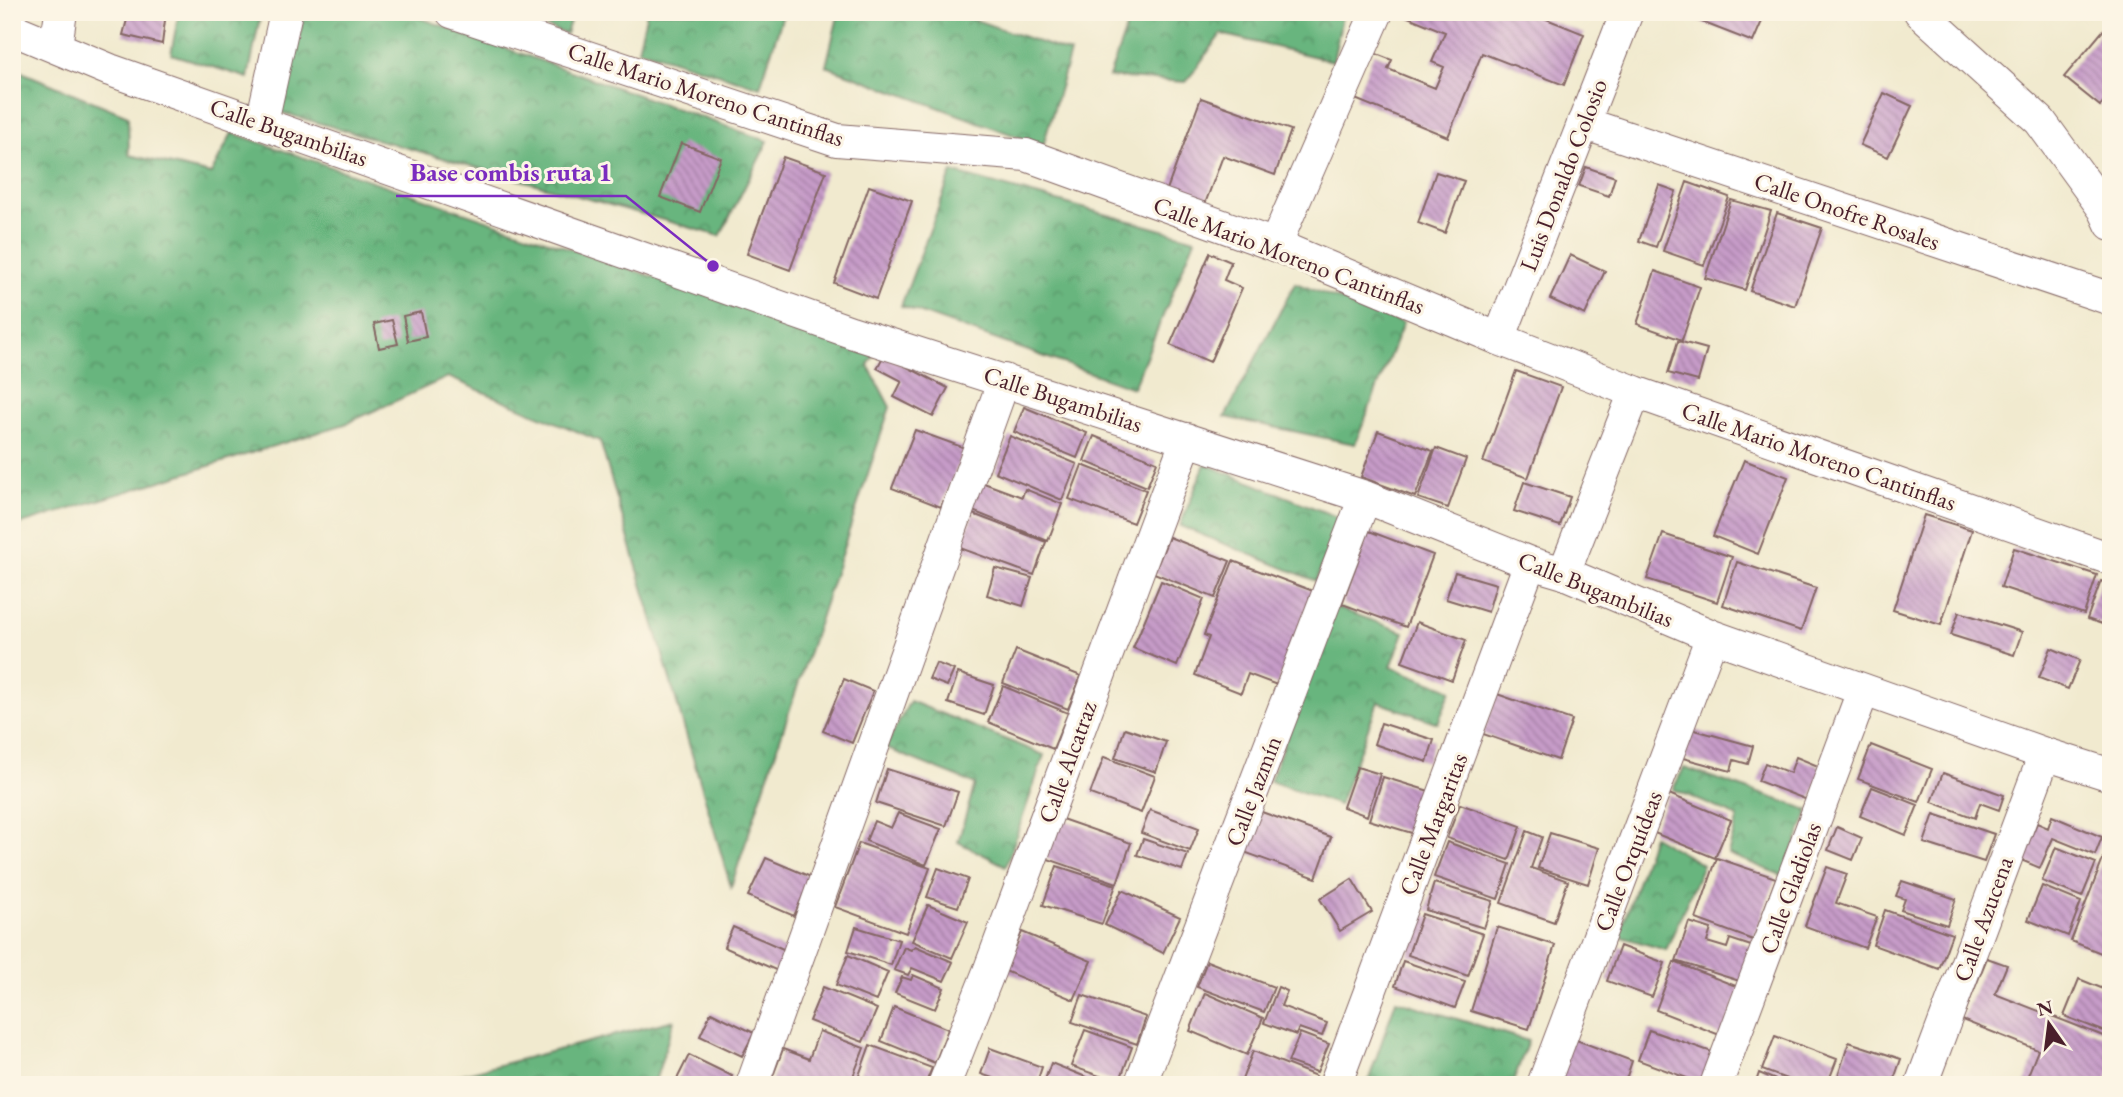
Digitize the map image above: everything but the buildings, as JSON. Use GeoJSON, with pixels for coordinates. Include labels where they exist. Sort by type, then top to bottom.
{"type":"FeatureCollection","features":[{"type":"Feature","properties":{"kind":"street"},"geometry":{"type":"LineString","coordinates":[[56,47],[61,12]]}},
{"type":"Feature","properties":{"kind":"street"},"geometry":{"type":"LineString","coordinates":[[262,122],[286,12]]}},
{"type":"Feature","properties":{"kind":"street","name":"Calle Mario Moreno Cantinflas"},"geometry":{"type":"LineString","coordinates":[[452,12],[837,140],[1026,155],[1275,245],[1499,339],[1635,391],[2111,559]]}},
{"type":"Feature","properties":{"kind":"street"},"geometry":{"type":"LineString","coordinates":[[1275,245],[1377,12]]}},
{"type":"Feature","properties":{"kind":"street","name":"Luis Donaldo Colosio"},"geometry":{"type":"LineString","coordinates":[[1499,339],[1627,12]]}},
{"type":"Feature","properties":{"kind":"street"},"geometry":{"type":"LineString","coordinates":[[1920,12],[2040,121],[2104,209],[2111,224]]}},
{"type":"Feature","properties":{"kind":"street","name":"Calle Bugambilias"},"geometry":{"type":"LineString","coordinates":[[12,29],[110,70],[838,328],[1365,497],[1530,563],[1564,573],[1712,636],[1863,691],[2111,775]]}},
{"type":"Feature","properties":{"kind":"street","name":"Calle Onofre Rosales"},"geometry":{"type":"LineString","coordinates":[[1584,123],[2111,299]]}},
{"type":"Feature","properties":{"kind":"street"},"geometry":{"type":"LineString","coordinates":[[752,1085],[1004,380]]}},
{"type":"Feature","properties":{"kind":"street"},"geometry":{"type":"LineString","coordinates":[[1564,573],[1635,391]]}},
{"type":"Feature","properties":{"kind":"street","name":"Calle Alcatraz"},"geometry":{"type":"LineString","coordinates":[[944,1085],[995,956],[1187,439]]}},
{"type":"Feature","properties":{"kind":"street","name":"Calle Jazmín"},"geometry":{"type":"LineString","coordinates":[[1140,1085],[1365,497]]}},
{"type":"Feature","properties":{"kind":"street","name":"Calle Margaritas"},"geometry":{"type":"LineString","coordinates":[[1335,1085],[1530,563]]}},
{"type":"Feature","properties":{"kind":"street","name":"Calle Orquídeas"},"geometry":{"type":"LineString","coordinates":[[1543,1085],[1712,636]]}},
{"type":"Feature","properties":{"kind":"street","name":"Calle Gladiolas"},"geometry":{"type":"LineString","coordinates":[[1716,1085],[1863,691]]}},
{"type":"Feature","properties":{"kind":"street","name":"Calle Azucena"},"geometry":{"type":"LineString","coordinates":[[1921,1085],[2045,754]]}},
{"type":"Feature","properties":{"kind":"green space"},"geometry":{"type":"Polygon","coordinates":[[[179,12],[261,12],[248,78],[171,54],[179,12]]]}},
{"type":"Feature","properties":{"kind":"green space"},"geometry":{"type":"Polygon","coordinates":[[[305,12],[403,12],[768,141],[720,236],[280,112],[305,12]]]}},
{"type":"Feature","properties":{"kind":"green space"},"geometry":{"type":"Polygon","coordinates":[[[507,12],[573,12],[566,34],[507,12]]]}},
{"type":"Feature","properties":{"kind":"green space"},"geometry":{"type":"Polygon","coordinates":[[[647,12],[784,12],[760,87],[638,49],[647,12]]]}},
{"type":"Feature","properties":{"kind":"green space"},"geometry":{"type":"Polygon","coordinates":[[[839,12],[953,12],[1070,53],[1043,146],[826,66],[839,12]]]}},
{"type":"Feature","properties":{"kind":"green space"},"geometry":{"type":"Polygon","coordinates":[[[1132,12],[1343,12],[1333,61],[1221,34],[1186,82],[1109,77],[1132,12]]]}},
{"type":"Feature","properties":{"kind":"green space"},"geometry":{"type":"Polygon","coordinates":[[[12,68],[128,116],[129,155],[211,174],[232,133],[876,353],[868,365],[890,407],[731,887],[600,441],[448,377],[345,424],[12,527],[12,68]]]}},
{"type":"Feature","properties":{"kind":"green space"},"geometry":{"type":"Polygon","coordinates":[[[952,172],[1195,239],[1133,388],[901,306],[952,172]]]}},
{"type":"Feature","properties":{"kind":"green space"},"geometry":{"type":"Polygon","coordinates":[[[1295,283],[1403,323],[1355,444],[1225,417],[1295,283]]]}},
{"type":"Feature","properties":{"kind":"green space"},"geometry":{"type":"Polygon","coordinates":[[[1205,464],[1342,519],[1316,581],[1180,526],[1205,464]]]}},
{"type":"Feature","properties":{"kind":"green space"},"geometry":{"type":"Polygon","coordinates":[[[1335,607],[1404,632],[1391,667],[1451,690],[1438,723],[1378,702],[1339,805],[1270,781],[1335,607]]]}},
{"type":"Feature","properties":{"kind":"green space"},"geometry":{"type":"Polygon","coordinates":[[[910,701],[1044,755],[1006,866],[958,842],[975,784],[885,748],[910,701]]]}},
{"type":"Feature","properties":{"kind":"green space"},"geometry":{"type":"Polygon","coordinates":[[[1684,768],[1809,810],[1783,876],[1728,854],[1738,817],[1673,789],[1684,768]]]}},
{"type":"Feature","properties":{"kind":"green space"},"geometry":{"type":"Polygon","coordinates":[[[1653,836],[1703,865],[1666,950],[1619,936],[1653,836]]]}},
{"type":"Feature","properties":{"kind":"green space"},"geometry":{"type":"Polygon","coordinates":[[[1396,1000],[1528,1041],[1512,1085],[1376,1085],[1368,1082],[1396,1000]]]}},
{"type":"Feature","properties":{"kind":"green space"},"geometry":{"type":"Polygon","coordinates":[[[674,1020],[654,1085],[421,1085],[674,1020]]]}},
{"type":"Feature","properties":{"kind":"place","name":"Base combis ruta 1"},"geometry":{"type":"Point","coordinates":[713,266]}}]}
